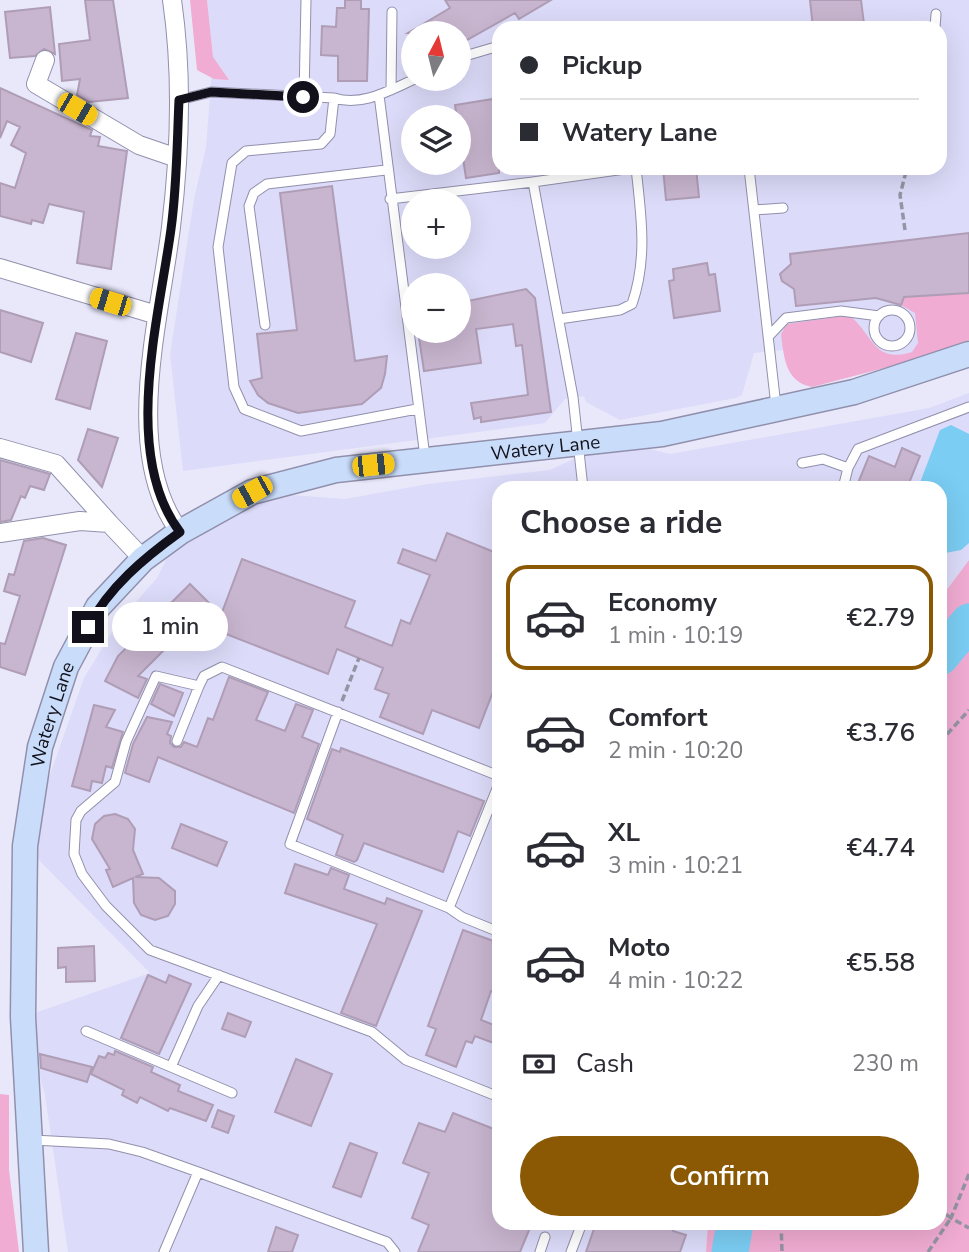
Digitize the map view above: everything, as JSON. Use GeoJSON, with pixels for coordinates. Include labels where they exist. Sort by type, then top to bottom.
{"type":"FeatureCollection","features":[{"type":"Feature","properties":{"kind":"main road","name":"Watery Lane"},"geometry":{"type":"LineString","coordinates":[[36,1252],[28,1140],[22,939],[25,846],[40,747],[66,667],[98,607],[143,559],[180,532],[252,492],[336,470],[662,434],[855,392],[969,354]]}},
{"type":"Feature","properties":{"kind":"street"},"geometry":{"type":"LineString","coordinates":[[172,0],[179,100],[177,158],[171,227],[157,316],[150,399],[150,457],[156,488],[169,517],[180,532]]}},
{"type":"Feature","properties":{"kind":"street"},"geometry":{"type":"LineString","coordinates":[[46,60],[36,84],[139,145],[177,158]]}},
{"type":"Feature","properties":{"kind":"street"},"geometry":{"type":"LineString","coordinates":[[0,268],[157,316]]}},
{"type":"Feature","properties":{"kind":"street"},"geometry":{"type":"LineString","coordinates":[[0,448],[56,464],[143,559]]}},
{"type":"Feature","properties":{"kind":"street"},"geometry":{"type":"LineString","coordinates":[[0,533],[80,521],[110,523]]}},
{"type":"Feature","properties":{"kind":"lane"},"geometry":{"type":"LineString","coordinates":[[303,97],[306,0]]}},
{"type":"Feature","properties":{"kind":"lane"},"geometry":{"type":"LineString","coordinates":[[391,90],[392,12]]}},
{"type":"Feature","properties":{"kind":"lane"},"geometry":{"type":"LineString","coordinates":[[936,14],[936,21]]}},
{"type":"Feature","properties":{"kind":"lane"},"geometry":{"type":"LineString","coordinates":[[471,54],[492,48]]}},
{"type":"Feature","properties":{"kind":"lane"},"geometry":{"type":"LineString","coordinates":[[179,100],[211,92],[334,98],[347,102],[379,95],[401,85]]}},
{"type":"Feature","properties":{"kind":"lane"},"geometry":{"type":"LineString","coordinates":[[379,95],[390,199],[425,459]]}},
{"type":"Feature","properties":{"kind":"lane"},"geometry":{"type":"LineString","coordinates":[[334,98],[330,134],[321,144],[246,151],[232,163],[218,247],[234,387],[244,409],[302,431],[417,409]]}},
{"type":"Feature","properties":{"kind":"lane"},"geometry":{"type":"LineString","coordinates":[[265,325],[249,206],[254,193],[267,184],[386,165]]}},
{"type":"Feature","properties":{"kind":"lane"},"geometry":{"type":"LineString","coordinates":[[390,199],[584,175]]}},
{"type":"Feature","properties":{"kind":"lane"},"geometry":{"type":"LineString","coordinates":[[559,319],[620,310],[632,304],[638,286],[644,239],[635,175]]}},
{"type":"Feature","properties":{"kind":"lane"},"geometry":{"type":"LineString","coordinates":[[750,175],[777,411]]}},
{"type":"Feature","properties":{"kind":"lane"},"geometry":{"type":"LineString","coordinates":[[533,182],[559,319],[582,481]]}},
{"type":"Feature","properties":{"kind":"lane"},"geometry":{"type":"LineString","coordinates":[[754,210],[783,208]]}},
{"type":"Feature","properties":{"kind":"lane"},"geometry":{"type":"LineString","coordinates":[[768,337],[786,318],[841,311],[879,316],[895,310],[905,316],[910,327],[902,342],[886,344],[877,337],[874,326],[879,316]]}},
{"type":"Feature","properties":{"kind":"lane"},"geometry":{"type":"LineString","coordinates":[[845,481],[858,449],[969,407]]}},
{"type":"Feature","properties":{"kind":"lane"},"geometry":{"type":"LineString","coordinates":[[802,463],[823,459],[848,468]]}},
{"type":"Feature","properties":{"kind":"lane"},"geometry":{"type":"LineString","coordinates":[[177,741],[204,676],[222,667],[492,773]]}},
{"type":"Feature","properties":{"kind":"lane"},"geometry":{"type":"LineString","coordinates":[[199,686],[156,676],[126,742],[115,782],[81,811],[76,820],[74,854],[82,874],[150,950],[372,1032],[406,1060],[492,1094]]}},
{"type":"Feature","properties":{"kind":"lane"},"geometry":{"type":"LineString","coordinates":[[338,712],[290,844],[450,908],[461,917],[492,929]]}},
{"type":"Feature","properties":{"kind":"lane"},"geometry":{"type":"LineString","coordinates":[[450,908],[492,801]]}},
{"type":"Feature","properties":{"kind":"lane"},"geometry":{"type":"LineString","coordinates":[[171,1067],[198,1006],[219,975]]}},
{"type":"Feature","properties":{"kind":"lane"},"geometry":{"type":"LineString","coordinates":[[86,1031],[232,1093]]}},
{"type":"Feature","properties":{"kind":"lane"},"geometry":{"type":"LineString","coordinates":[[28,1140],[109,1144],[142,1152],[387,1242],[395,1252]]}},
{"type":"Feature","properties":{"kind":"lane"},"geometry":{"type":"LineString","coordinates":[[164,1252],[198,1172]]}},
{"type":"Feature","properties":{"kind":"lane"},"geometry":{"type":"LineString","coordinates":[[571,1252],[579,1230]]}},
{"type":"Feature","properties":{"kind":"lane"},"geometry":{"type":"LineString","coordinates":[[540,1252],[545,1237]]}},
{"type":"Feature","properties":{"kind":"path"},"geometry":{"type":"LineString","coordinates":[[905,175],[900,195],[905,230]]}},
{"type":"Feature","properties":{"kind":"path"},"geometry":{"type":"LineString","coordinates":[[338,712],[359,659]]}},
{"type":"Feature","properties":{"kind":"path"},"geometry":{"type":"LineString","coordinates":[[947,734],[969,710]]}},
{"type":"Feature","properties":{"kind":"path"},"geometry":{"type":"LineString","coordinates":[[947,1224],[969,1174]]}},
{"type":"Feature","properties":{"kind":"path"},"geometry":{"type":"LineString","coordinates":[[947,1215],[969,1228]]}},
{"type":"Feature","properties":{"kind":"path"},"geometry":{"type":"LineString","coordinates":[[780,1230],[782,1252]]}},
{"type":"Feature","properties":{"kind":"path"},"geometry":{"type":"LineString","coordinates":[[928,1252],[943,1230]]}},
{"type":"Feature","properties":{"kind":"shaded area"},"geometry":{"type":"Polygon","coordinates":[[[190,0],[207,0],[213,57],[229,80],[214,79],[197,70],[190,0]]]}},
{"type":"Feature","properties":{"kind":"shaded area"},"geometry":{"type":"Polygon","coordinates":[[[207,0],[969,0],[969,330],[928,348],[859,368],[783,350],[754,353],[742,395],[736,398],[620,420],[586,402],[584,396],[565,399],[545,423],[183,471],[170,355],[194,199],[206,147],[213,57],[207,0]]]}},
{"type":"Feature","properties":{"kind":"shaded area"},"geometry":{"type":"Polygon","coordinates":[[[969,293],[969,340],[907,362],[812,387],[796,380],[791,374],[783,351],[781,334],[787,324],[849,315],[875,346],[889,354],[899,355],[912,352],[918,343],[915,313],[901,305],[904,297],[969,293]]]}},
{"type":"Feature","properties":{"kind":"shaded area"},"geometry":{"type":"Polygon","coordinates":[[[969,393],[969,560],[947,590],[947,481],[492,481],[492,1230],[708,1230],[706,1252],[68,1252],[45,1095],[23,1017],[150,973],[25,846],[84,678],[118,622],[157,578],[180,532],[252,492],[345,499],[428,484],[550,470],[614,440],[670,454],[929,408],[969,393]]]}},
{"type":"Feature","properties":{"kind":"shaded area"},"geometry":{"type":"Polygon","coordinates":[[[969,560],[969,1252],[706,1252],[708,1230],[947,1230],[947,590],[969,560]]]}},
{"type":"Feature","properties":{"kind":"shaded area"},"geometry":{"type":"Polygon","coordinates":[[[0,1094],[9,1095],[9,1170],[19,1252],[0,1252],[0,1094]]]}},
{"type":"Feature","properties":{"kind":"water"},"geometry":{"type":"Polygon","coordinates":[[[951,425],[969,434],[969,543],[961,550],[947,553],[947,481],[921,481],[940,430],[951,425]]]}},
{"type":"Feature","properties":{"kind":"building"},"geometry":{"type":"Polygon","coordinates":[[[85,0],[113,0],[128,98],[89,102],[77,95],[80,79],[62,81],[59,44],[90,40],[85,0]]]}},
{"type":"Feature","properties":{"kind":"building"},"geometry":{"type":"Polygon","coordinates":[[[345,0],[361,0],[361,9],[369,9],[367,81],[338,81],[338,56],[321,55],[322,26],[336,27],[337,8],[345,8],[345,0]]]}},
{"type":"Feature","properties":{"kind":"building"},"geometry":{"type":"Polygon","coordinates":[[[445,0],[551,0],[519,19],[515,13],[501,21],[492,21],[492,26],[471,38],[471,21],[428,21],[450,8],[445,0]]]}},
{"type":"Feature","properties":{"kind":"building"},"geometry":{"type":"Polygon","coordinates":[[[810,0],[861,0],[864,21],[812,21],[810,0]]]}},
{"type":"Feature","properties":{"kind":"building"},"geometry":{"type":"Polygon","coordinates":[[[50,7],[55,54],[44,49],[35,56],[10,58],[5,12],[50,7]]]}},
{"type":"Feature","properties":{"kind":"building"},"geometry":{"type":"Polygon","coordinates":[[[0,88],[92,130],[90,136],[100,137],[98,146],[127,151],[111,269],[77,263],[84,212],[49,204],[43,223],[32,220],[31,224],[0,216],[0,183],[15,188],[26,153],[11,145],[20,127],[7,121],[0,138],[0,88]]]}},
{"type":"Feature","properties":{"kind":"building"},"geometry":{"type":"Polygon","coordinates":[[[492,99],[492,174],[466,178],[466,175],[471,175],[471,105],[455,105],[492,99]]]}},
{"type":"Feature","properties":{"kind":"building"},"geometry":{"type":"Polygon","coordinates":[[[664,175],[697,175],[699,197],[666,200],[664,175]]]}},
{"type":"Feature","properties":{"kind":"building"},"geometry":{"type":"Polygon","coordinates":[[[332,186],[355,361],[387,356],[385,374],[381,388],[362,404],[298,413],[268,403],[258,395],[250,381],[262,378],[257,334],[297,330],[280,193],[332,186]]]}},
{"type":"Feature","properties":{"kind":"building"},"geometry":{"type":"Polygon","coordinates":[[[969,233],[969,293],[904,297],[901,305],[876,298],[796,306],[794,289],[782,281],[780,274],[791,264],[790,254],[969,233]]]}},
{"type":"Feature","properties":{"kind":"building"},"geometry":{"type":"Polygon","coordinates":[[[707,263],[709,275],[715,274],[720,311],[674,318],[669,281],[674,280],[673,269],[707,263]]]}},
{"type":"Feature","properties":{"kind":"building"},"geometry":{"type":"Polygon","coordinates":[[[526,289],[535,298],[551,412],[481,422],[481,417],[474,419],[471,403],[528,395],[522,345],[516,346],[513,324],[476,329],[481,363],[424,371],[420,343],[471,343],[471,300],[526,289]]]}},
{"type":"Feature","properties":{"kind":"building"},"geometry":{"type":"Polygon","coordinates":[[[0,310],[43,323],[31,362],[0,352],[0,310]]]}},
{"type":"Feature","properties":{"kind":"building"},"geometry":{"type":"Polygon","coordinates":[[[76,333],[107,341],[90,409],[56,399],[76,333]]]}},
{"type":"Feature","properties":{"kind":"building"},"geometry":{"type":"Polygon","coordinates":[[[88,429],[118,438],[102,487],[78,460],[88,429]]]}},
{"type":"Feature","properties":{"kind":"building"},"geometry":{"type":"Polygon","coordinates":[[[902,448],[920,456],[910,481],[859,481],[869,456],[895,467],[902,448]]]}},
{"type":"Feature","properties":{"kind":"building"},"geometry":{"type":"Polygon","coordinates":[[[0,460],[50,474],[44,490],[30,486],[25,498],[21,496],[11,520],[0,522],[0,460]]]}},
{"type":"Feature","properties":{"kind":"building"},"geometry":{"type":"Polygon","coordinates":[[[447,533],[492,551],[492,694],[479,728],[432,710],[423,734],[380,717],[389,694],[375,689],[383,668],[337,649],[328,674],[193,621],[138,676],[147,679],[138,698],[105,681],[118,656],[190,584],[221,615],[242,559],[355,601],[345,627],[392,646],[401,620],[410,624],[430,575],[398,563],[403,549],[436,561],[447,533]]]}},
{"type":"Feature","properties":{"kind":"building"},"geometry":{"type":"Polygon","coordinates":[[[43,538],[66,545],[25,675],[0,667],[0,643],[5,644],[20,596],[4,591],[9,574],[14,575],[24,541],[43,538]]]}},
{"type":"Feature","properties":{"kind":"building"},"geometry":{"type":"Polygon","coordinates":[[[229,677],[268,692],[256,720],[285,731],[296,704],[313,710],[302,737],[319,744],[294,813],[158,757],[149,782],[125,773],[133,744],[147,717],[172,722],[167,734],[171,736],[170,743],[174,747],[181,747],[184,742],[197,747],[208,718],[213,720],[229,677]]]}},
{"type":"Feature","properties":{"kind":"building"},"geometry":{"type":"Polygon","coordinates":[[[160,684],[183,693],[174,716],[151,704],[160,684]]]}},
{"type":"Feature","properties":{"kind":"building"},"geometry":{"type":"Polygon","coordinates":[[[94,705],[115,710],[106,727],[123,732],[112,768],[106,766],[102,783],[92,781],[90,791],[72,786],[94,705]]]}},
{"type":"Feature","properties":{"kind":"building"},"geometry":{"type":"Polygon","coordinates":[[[341,748],[484,801],[470,836],[458,831],[443,872],[364,843],[354,862],[336,855],[343,835],[307,819],[332,749],[340,752],[341,748]]]}},
{"type":"Feature","properties":{"kind":"building"},"geometry":{"type":"Polygon","coordinates":[[[115,814],[128,819],[135,829],[133,850],[143,874],[135,877],[159,878],[175,891],[175,904],[168,916],[155,920],[141,915],[134,903],[133,878],[113,887],[106,870],[110,869],[92,839],[95,824],[104,816],[115,814]]]}},
{"type":"Feature","properties":{"kind":"building"},"geometry":{"type":"Polygon","coordinates":[[[181,824],[227,842],[217,866],[172,848],[181,824]]]}},
{"type":"Feature","properties":{"kind":"building"},"geometry":{"type":"Polygon","coordinates":[[[295,864],[328,875],[331,868],[349,875],[344,889],[385,904],[387,898],[422,911],[376,1026],[341,1013],[377,924],[285,893],[295,864]]]}},
{"type":"Feature","properties":{"kind":"building"},"geometry":{"type":"Polygon","coordinates":[[[463,930],[492,940],[492,991],[481,1020],[492,1024],[492,1042],[475,1036],[472,1043],[466,1041],[456,1067],[426,1055],[436,1029],[428,1026],[463,930]]]}},
{"type":"Feature","properties":{"kind":"building"},"geometry":{"type":"Polygon","coordinates":[[[94,946],[95,981],[66,982],[66,967],[58,968],[58,948],[94,946]]]}},
{"type":"Feature","properties":{"kind":"building"},"geometry":{"type":"Polygon","coordinates":[[[148,975],[166,983],[169,975],[191,984],[159,1054],[121,1038],[148,975]]]}},
{"type":"Feature","properties":{"kind":"building"},"geometry":{"type":"Polygon","coordinates":[[[228,1013],[251,1022],[245,1037],[222,1029],[228,1013]]]}},
{"type":"Feature","properties":{"kind":"building"},"geometry":{"type":"Polygon","coordinates":[[[115,1051],[153,1067],[151,1072],[180,1085],[178,1091],[213,1105],[206,1121],[170,1108],[168,1111],[140,1097],[137,1103],[122,1095],[124,1090],[91,1074],[99,1056],[105,1058],[108,1053],[114,1055],[115,1051]]]}},
{"type":"Feature","properties":{"kind":"building"},"geometry":{"type":"Polygon","coordinates":[[[40,1054],[92,1067],[87,1082],[41,1068],[40,1054]]]}},
{"type":"Feature","properties":{"kind":"building"},"geometry":{"type":"Polygon","coordinates":[[[296,1059],[332,1074],[311,1126],[275,1112],[296,1059]]]}},
{"type":"Feature","properties":{"kind":"building"},"geometry":{"type":"Polygon","coordinates":[[[218,1110],[234,1116],[228,1133],[212,1127],[218,1110]]]}},
{"type":"Feature","properties":{"kind":"building"},"geometry":{"type":"Polygon","coordinates":[[[453,1113],[492,1128],[492,1230],[529,1230],[520,1252],[418,1252],[429,1225],[412,1218],[429,1173],[403,1163],[419,1123],[445,1132],[453,1113]]]}},
{"type":"Feature","properties":{"kind":"building"},"geometry":{"type":"Polygon","coordinates":[[[350,1143],[377,1153],[361,1197],[333,1187],[350,1143]]]}},
{"type":"Feature","properties":{"kind":"building"},"geometry":{"type":"Polygon","coordinates":[[[276,1227],[298,1235],[292,1252],[268,1252],[276,1227]]]}},
{"type":"Feature","properties":{"kind":"building"},"geometry":{"type":"Polygon","coordinates":[[[594,1230],[673,1230],[686,1235],[680,1252],[586,1252],[594,1230]]]}},
{"type":"Feature","properties":{"kind":"waterway"},"geometry":{"type":"LineString","coordinates":[[947,649],[969,622]]}},
{"type":"Feature","properties":{"kind":"waterway"},"geometry":{"type":"LineString","coordinates":[[730,1252],[734,1230]]}},
{"type":"Feature","properties":{"kind":"route"},"geometry":{"type":"LineString","coordinates":[[88,627],[98,607],[143,559],[180,532],[169,517],[156,488],[150,457],[150,399],[157,316],[171,227],[179,100],[211,92],[303,97]]}}]}
